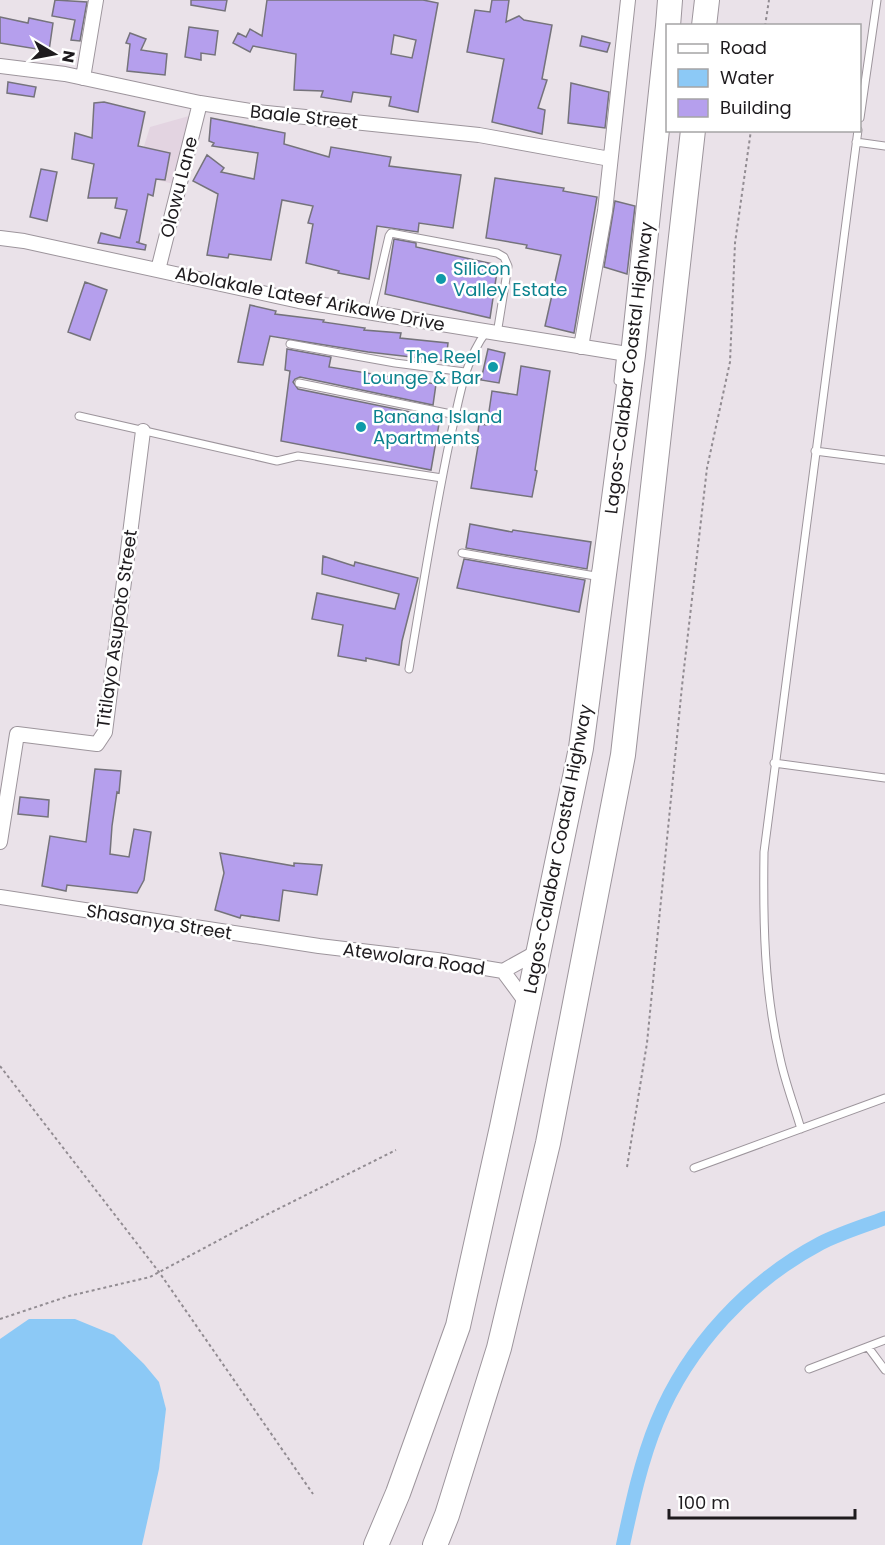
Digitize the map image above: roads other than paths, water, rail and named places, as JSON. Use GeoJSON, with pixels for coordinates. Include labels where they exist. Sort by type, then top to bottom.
{"type":"FeatureCollection","features":[{"type":"Feature","properties":{"kind":"highway","name":"Lagos-Calabar Coastal Highway"},"geometry":{"type":"LineString","coordinates":[[668,24],[670,0]]}},
{"type":"Feature","properties":{"kind":"highway"},"geometry":{"type":"LineString","coordinates":[[704,24],[707,0]]}},
{"type":"Feature","properties":{"kind":"highway","name":"Lagos-Calabar Coastal Highway"},"geometry":{"type":"LineString","coordinates":[[376,1545],[398,1493],[458,1326],[528,1005],[583,736],[633,355],[666,45]]}},
{"type":"Feature","properties":{"kind":"highway","name":"Lagos-Calabar Coastal Highway"},"geometry":{"type":"LineString","coordinates":[[435,1545],[447,1515],[499,1348],[548,1143],[623,755],[693,132]]}},
{"type":"Feature","properties":{"kind":"street"},"geometry":{"type":"LineString","coordinates":[[84,78],[96,0]]}},
{"type":"Feature","properties":{"kind":"street"},"geometry":{"type":"LineString","coordinates":[[581,347],[605,211],[628,0]]}},
{"type":"Feature","properties":{"kind":"street","name":"Baale Street"},"geometry":{"type":"LineString","coordinates":[[0,66],[84,78],[200,103],[257,112],[478,135],[610,159]]}},
{"type":"Feature","properties":{"kind":"street","name":"Olowu Lane"},"geometry":{"type":"LineString","coordinates":[[158,270],[200,103]]}},
{"type":"Feature","properties":{"kind":"street","name":"Abolakale Lateef Arikawe Drive"},"geometry":{"type":"LineString","coordinates":[[0,238],[24,241],[299,301],[621,354]]}},
{"type":"Feature","properties":{"kind":"street","name":"Titilayo Asupoto Street"},"geometry":{"type":"LineString","coordinates":[[0,842],[17,735],[97,744],[105,732],[143,431]]}},
{"type":"Feature","properties":{"kind":"street","name":"Shasanya Street"},"geometry":{"type":"LineString","coordinates":[[0,897],[319,946]]}},
{"type":"Feature","properties":{"kind":"street","name":"Atewolara Road"},"geometry":{"type":"LineString","coordinates":[[319,946],[437,960],[503,971],[528,1005]]}},
{"type":"Feature","properties":{"kind":"street"},"geometry":{"type":"LineString","coordinates":[[503,971],[539,951]]}},
{"type":"Feature","properties":{"kind":"lane"},"geometry":{"type":"LineString","coordinates":[[861,110],[877,0]]}},
{"type":"Feature","properties":{"kind":"lane"},"geometry":{"type":"LineString","coordinates":[[801,1129],[780,1059],[769,994],[764,936],[764,852],[858,132]]}},
{"type":"Feature","properties":{"kind":"lane"},"geometry":{"type":"LineString","coordinates":[[856,142],[885,146]]}},
{"type":"Feature","properties":{"kind":"lane"},"geometry":{"type":"LineString","coordinates":[[371,313],[388,236],[391,233],[497,253],[504,258],[508,266],[491,333],[474,348],[465,372],[442,478],[409,669]]}},
{"type":"Feature","properties":{"kind":"lane"},"geometry":{"type":"LineString","coordinates":[[290,344],[395,363],[465,372]]}},
{"type":"Feature","properties":{"kind":"lane"},"geometry":{"type":"LineString","coordinates":[[617,389],[621,354]]}},
{"type":"Feature","properties":{"kind":"lane"},"geometry":{"type":"LineString","coordinates":[[299,383],[456,415]]}},
{"type":"Feature","properties":{"kind":"lane"},"geometry":{"type":"LineString","coordinates":[[79,416],[277,461],[298,456],[442,478]]}},
{"type":"Feature","properties":{"kind":"lane"},"geometry":{"type":"LineString","coordinates":[[815,451],[885,460]]}},
{"type":"Feature","properties":{"kind":"lane"},"geometry":{"type":"LineString","coordinates":[[462,553],[595,576],[597,564]]}},
{"type":"Feature","properties":{"kind":"lane"},"geometry":{"type":"LineString","coordinates":[[774,763],[885,778]]}},
{"type":"Feature","properties":{"kind":"lane"},"geometry":{"type":"LineString","coordinates":[[694,1168],[885,1098]]}},
{"type":"Feature","properties":{"kind":"lane"},"geometry":{"type":"LineString","coordinates":[[809,1369],[885,1340]]}},
{"type":"Feature","properties":{"kind":"lane"},"geometry":{"type":"LineString","coordinates":[[868,1347],[885,1370]]}},
{"type":"Feature","properties":{"kind":"water"},"geometry":{"type":"Polygon","coordinates":[[[29,1319],[75,1319],[114,1335],[159,1382],[166,1409],[159,1469],[142,1545],[0,1545],[0,1339],[29,1319]]]}},
{"type":"Feature","properties":{"kind":"waterway"},"geometry":{"type":"LineString","coordinates":[[623,1545],[633,1498],[651,1437],[670,1394],[704,1342],[746,1296],[795,1258],[829,1239],[885,1218]]}},
{"type":"Feature","properties":{"kind":"place","name":"Silicon Valley Estate"},"geometry":{"type":"Point","coordinates":[441,279]}},
{"type":"Feature","properties":{"kind":"place","name":"The Reel Lounge & Bar"},"geometry":{"type":"Point","coordinates":[493,367]}},
{"type":"Feature","properties":{"kind":"place","name":"Banana Island Apartments"},"geometry":{"type":"Point","coordinates":[361,427]}}]}
